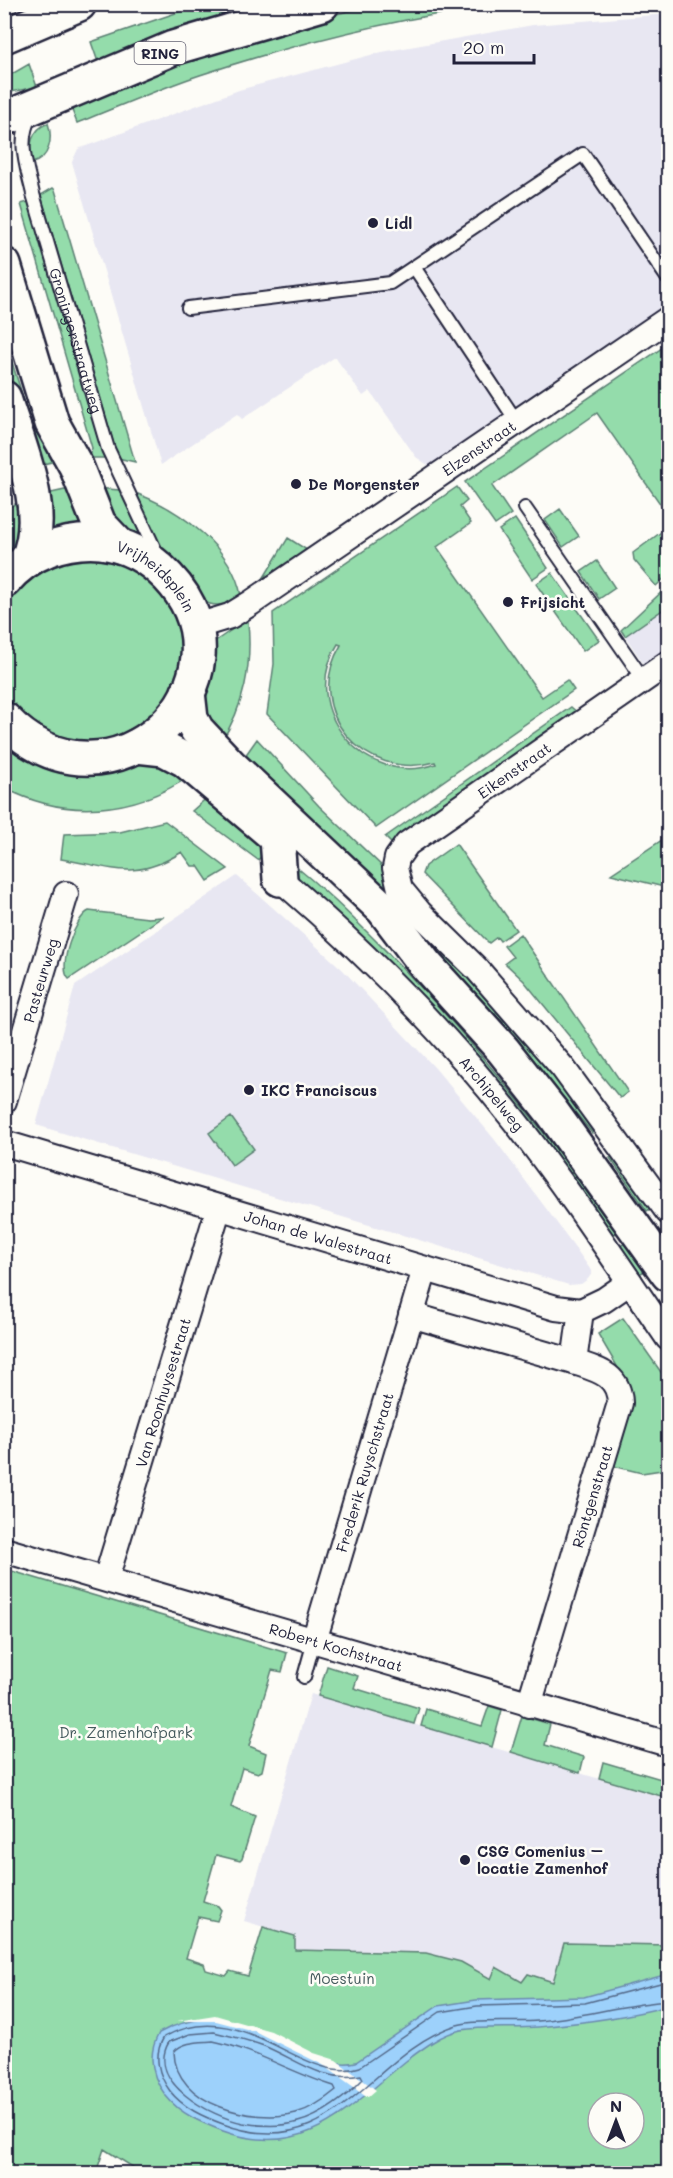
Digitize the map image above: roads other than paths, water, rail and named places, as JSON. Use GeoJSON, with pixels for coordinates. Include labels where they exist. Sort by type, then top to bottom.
{"type":"FeatureCollection","features":[{"type":"Feature","properties":{"kind":"main road"},"geometry":{"type":"LineString","coordinates":[[4,36],[79,4]]}},
{"type":"Feature","properties":{"kind":"main road","name":"RING"},"geometry":{"type":"LineString","coordinates":[[4,119],[173,48],[322,4]]}},
{"type":"Feature","properties":{"kind":"main road"},"geometry":{"type":"LineString","coordinates":[[4,265],[52,423],[76,466],[95,517],[109,537],[120,546]]}},
{"type":"Feature","properties":{"kind":"main road"},"geometry":{"type":"LineString","coordinates":[[4,398],[36,508],[36,530],[16,571]]}},
{"type":"Feature","properties":{"kind":"main road","name":"Vrijheidsplein"},"geometry":{"type":"LineString","coordinates":[[12,731],[40,748],[65,756],[91,758],[117,754],[137,746],[163,729],[180,709],[188,692],[197,659],[194,627],[189,608],[176,585],[136,552],[120,546],[84,541],[59,545],[16,571]]}},
{"type":"Feature","properties":{"kind":"main road"},"geometry":{"type":"LineString","coordinates":[[188,692],[191,719],[212,747],[383,909],[424,964],[503,1050],[552,1112],[669,1275]]}},
{"type":"Feature","properties":{"kind":"main road"},"geometry":{"type":"LineString","coordinates":[[137,746],[164,750],[185,760],[277,838],[346,901],[424,964]]}},
{"type":"Feature","properties":{"kind":"main road"},"geometry":{"type":"LineString","coordinates":[[277,838],[280,879]]}},
{"type":"Feature","properties":{"kind":"main road"},"geometry":{"type":"LineString","coordinates":[[383,909],[419,912]]}},
{"type":"Feature","properties":{"kind":"street","name":"Elzenstraat"},"geometry":{"type":"LineString","coordinates":[[194,627],[230,616],[244,607],[669,319]]}},
{"type":"Feature","properties":{"kind":"street","name":"Eikenstraat"},"geometry":{"type":"LineString","coordinates":[[419,912],[400,890],[395,868],[397,858],[407,844],[656,672]]}},
{"type":"Feature","properties":{"kind":"street","name":"Archipelweg"},"geometry":{"type":"LineString","coordinates":[[280,879],[331,923],[400,991],[514,1119],[669,1338]]}},
{"type":"Feature","properties":{"kind":"street","name":"Pasteurweg"},"geometry":{"type":"LineString","coordinates":[[4,1101],[66,894]]}},
{"type":"Feature","properties":{"kind":"street"},"geometry":{"type":"LineString","coordinates":[[419,912],[477,969],[563,1068],[669,1212]]}},
{"type":"Feature","properties":{"kind":"street","name":"Johan de Walestraat"},"geometry":{"type":"LineString","coordinates":[[4,1143],[556,1308],[581,1311]]}},
{"type":"Feature","properties":{"kind":"street","name":"Van Roonhuysestraat"},"geometry":{"type":"LineString","coordinates":[[106,1579],[219,1207]]}},
{"type":"Feature","properties":{"kind":"street","name":"Frederik Ruyschstraat"},"geometry":{"type":"LineString","coordinates":[[314,1641],[425,1269]]}},
{"type":"Feature","properties":{"kind":"street"},"geometry":{"type":"LineString","coordinates":[[411,1315],[574,1362],[581,1311],[604,1300],[630,1282]]}},
{"type":"Feature","properties":{"kind":"street","name":"Röntgenstraat"},"geometry":{"type":"LineString","coordinates":[[529,1705],[620,1403],[619,1390],[613,1379],[602,1371],[574,1362]]}},
{"type":"Feature","properties":{"kind":"street","name":"Robert Kochstraat"},"geometry":{"type":"LineString","coordinates":[[4,1550],[669,1744]]}},
{"type":"Feature","properties":{"kind":"lane","name":"Groningerstraatweg"},"geometry":{"type":"LineString","coordinates":[[40,103],[28,120],[23,141],[23,152],[33,194],[108,449],[165,574]]}},
{"type":"Feature","properties":{"kind":"lane"},"geometry":{"type":"LineString","coordinates":[[188,308],[390,283],[583,154],[669,279]]}},
{"type":"Feature","properties":{"kind":"lane"},"geometry":{"type":"LineString","coordinates":[[414,267],[517,422]]}},
{"type":"Feature","properties":{"kind":"lane","name":"Eikenstraat"},"geometry":{"type":"LineString","coordinates":[[525,508],[656,672]]}},
{"type":"Feature","properties":{"kind":"lane","name":"Frederik Ruyschstraat"},"geometry":{"type":"LineString","coordinates":[[304,1677],[314,1641]]}},
{"type":"Feature","properties":{"kind":"water"},"geometry":{"type":"Polygon","coordinates":[[[668,1974],[668,2006],[587,2021],[538,2027],[470,2029],[446,2035],[406,2061],[344,2112],[324,2125],[302,2134],[278,2139],[252,2139],[223,2131],[192,2117],[166,2096],[157,2081],[152,2065],[153,2049],[159,2033],[178,2024],[197,2020],[232,2023],[316,2057],[349,2063],[356,2062],[438,2006],[476,2000],[584,1997],[668,1974]]]}},
{"type":"Feature","properties":{"kind":"place","name":"Lidl"},"geometry":{"type":"Point","coordinates":[373,223]}},
{"type":"Feature","properties":{"kind":"place","name":"De Morgenster"},"geometry":{"type":"Point","coordinates":[296,484]}},
{"type":"Feature","properties":{"kind":"place","name":"Frijsicht"},"geometry":{"type":"Point","coordinates":[508,602]}},
{"type":"Feature","properties":{"kind":"place","name":"IKC Franciscus"},"geometry":{"type":"Point","coordinates":[249,1090]}},
{"type":"Feature","properties":{"kind":"place","name":"CSG Comenius – locatie Zamenhof"},"geometry":{"type":"Point","coordinates":[465,1860]}},
{"type":"Feature","properties":{"kind":"park label","name":"Dr. Zamenhofpark"},"geometry":{"type":"Point","coordinates":[126,1732]}},
{"type":"Feature","properties":{"kind":"park label","name":"Moestuin"},"geometry":{"type":"Point","coordinates":[342,1978]}}]}
